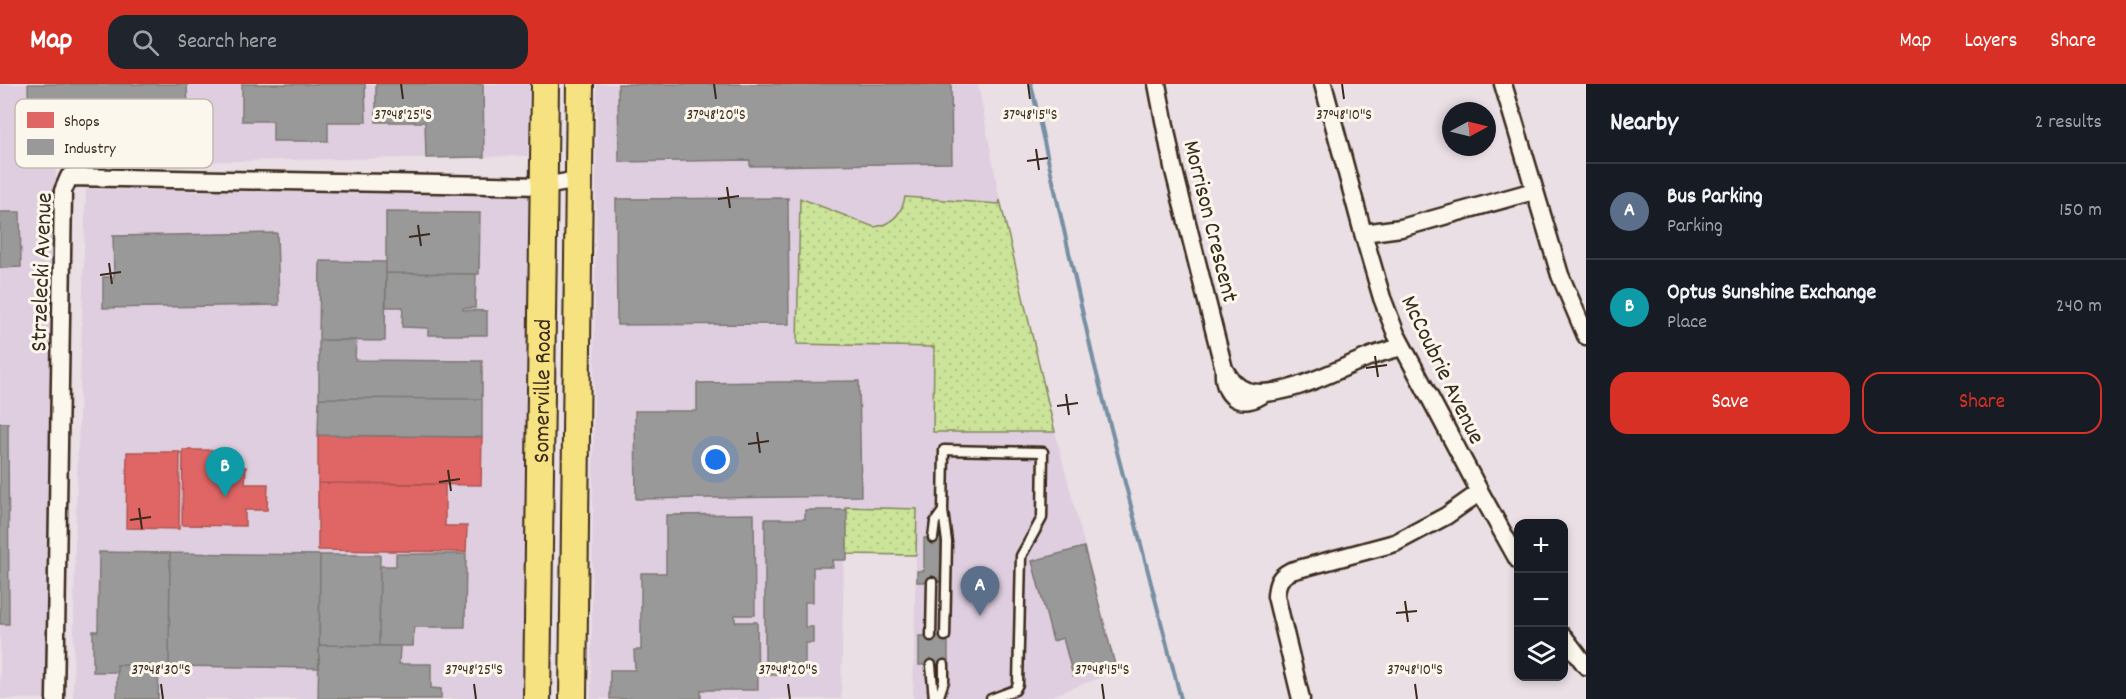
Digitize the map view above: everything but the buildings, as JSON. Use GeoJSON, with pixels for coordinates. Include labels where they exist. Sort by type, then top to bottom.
{"type":"FeatureCollection","features":[{"type":"Feature","properties":{"kind":"main road","name":"Somerville Road"},"geometry":{"type":"LineString","coordinates":[[537,699],[545,84]]}},
{"type":"Feature","properties":{"kind":"main road","name":"Somerville Road"},"geometry":{"type":"LineString","coordinates":[[573,699],[580,84]]}},
{"type":"Feature","properties":{"kind":"street","name":"Morrison Crescent"},"geometry":{"type":"LineString","coordinates":[[1157,84],[1173,167],[1224,369],[1223,380],[1226,391],[1233,398],[1246,401],[1257,398],[1265,393],[1314,381],[1399,341]]}},
{"type":"Feature","properties":{"kind":"street","name":"McCoubrie Avenue"},"geometry":{"type":"LineString","coordinates":[[1323,84],[1364,239],[1382,298],[1399,341],[1514,553]]}},
{"type":"Feature","properties":{"kind":"street"},"geometry":{"type":"LineString","coordinates":[[1503,84],[1560,275],[1586,336]]}},
{"type":"Feature","properties":{"kind":"street","name":"Strzelecki Avenue"},"geometry":{"type":"LineString","coordinates":[[55,699],[63,191],[69,177],[544,186],[579,180]]}},
{"type":"Feature","properties":{"kind":"street"},"geometry":{"type":"LineString","coordinates":[[1364,239],[1534,191]]}},
{"type":"Feature","properties":{"kind":"street"},"geometry":{"type":"LineString","coordinates":[[1301,699],[1276,596],[1281,576],[1291,571],[1395,543],[1482,497]]}},
{"type":"Feature","properties":{"kind":"street"},"geometry":{"type":"LineString","coordinates":[[1568,643],[1586,666]]}},
{"type":"Feature","properties":{"kind":"lane"},"geometry":{"type":"LineString","coordinates":[[945,636],[947,542],[943,511],[944,450],[1043,452],[1042,518],[1021,556],[1018,684],[1015,690],[991,699]]}},
{"type":"Feature","properties":{"kind":"lane"},"geometry":{"type":"LineString","coordinates":[[933,538],[935,522],[943,511]]}},
{"type":"Feature","properties":{"kind":"lane"},"geometry":{"type":"LineString","coordinates":[[931,636],[932,582]]}},
{"type":"Feature","properties":{"kind":"lane"},"geometry":{"type":"LineString","coordinates":[[931,665],[934,699]]}},
{"type":"Feature","properties":{"kind":"lane"},"geometry":{"type":"LineString","coordinates":[[938,699],[944,681],[944,665]]}},
{"type":"Feature","properties":{"kind":"shaded area"},"geometry":{"type":"Polygon","coordinates":[[[0,84],[529,84],[528,156],[213,161],[213,99],[15,99],[15,168],[56,168],[52,699],[0,699],[0,84]]]}},
{"type":"Feature","properties":{"kind":"shaded area"},"geometry":{"type":"Polygon","coordinates":[[[597,84],[978,84],[999,204],[905,197],[900,213],[890,222],[878,226],[864,224],[797,344],[934,347],[934,432],[1055,432],[1117,671],[1044,699],[913,699],[917,509],[845,508],[841,699],[591,699],[597,84]]]}},
{"type":"Feature","properties":{"kind":"shaded area"},"geometry":{"type":"Polygon","coordinates":[[[86,189],[529,196],[526,699],[73,699],[75,547],[86,189]]]}},
{"type":"Feature","properties":{"kind":"green space"},"geometry":{"type":"Polygon","coordinates":[[[905,197],[999,204],[1000,200],[1055,432],[933,432],[934,347],[797,344],[800,198],[874,227],[886,224],[895,218],[905,197]]]}},
{"type":"Feature","properties":{"kind":"green space"},"geometry":{"type":"Polygon","coordinates":[[[845,507],[917,509],[916,555],[844,554],[845,507]]]}},
{"type":"Feature","properties":{"kind":"waterway"},"geometry":{"type":"LineString","coordinates":[[1031,84],[1094,363],[1181,699]]}},
{"type":"Feature","properties":{"kind":"place","name":"Optus Sunshine Exchange"},"geometry":{"type":"Point","coordinates":[225,497]}},
{"type":"Feature","properties":{"kind":"place","name":"Bus Parking"},"geometry":{"type":"Point","coordinates":[980,616]}}]}
